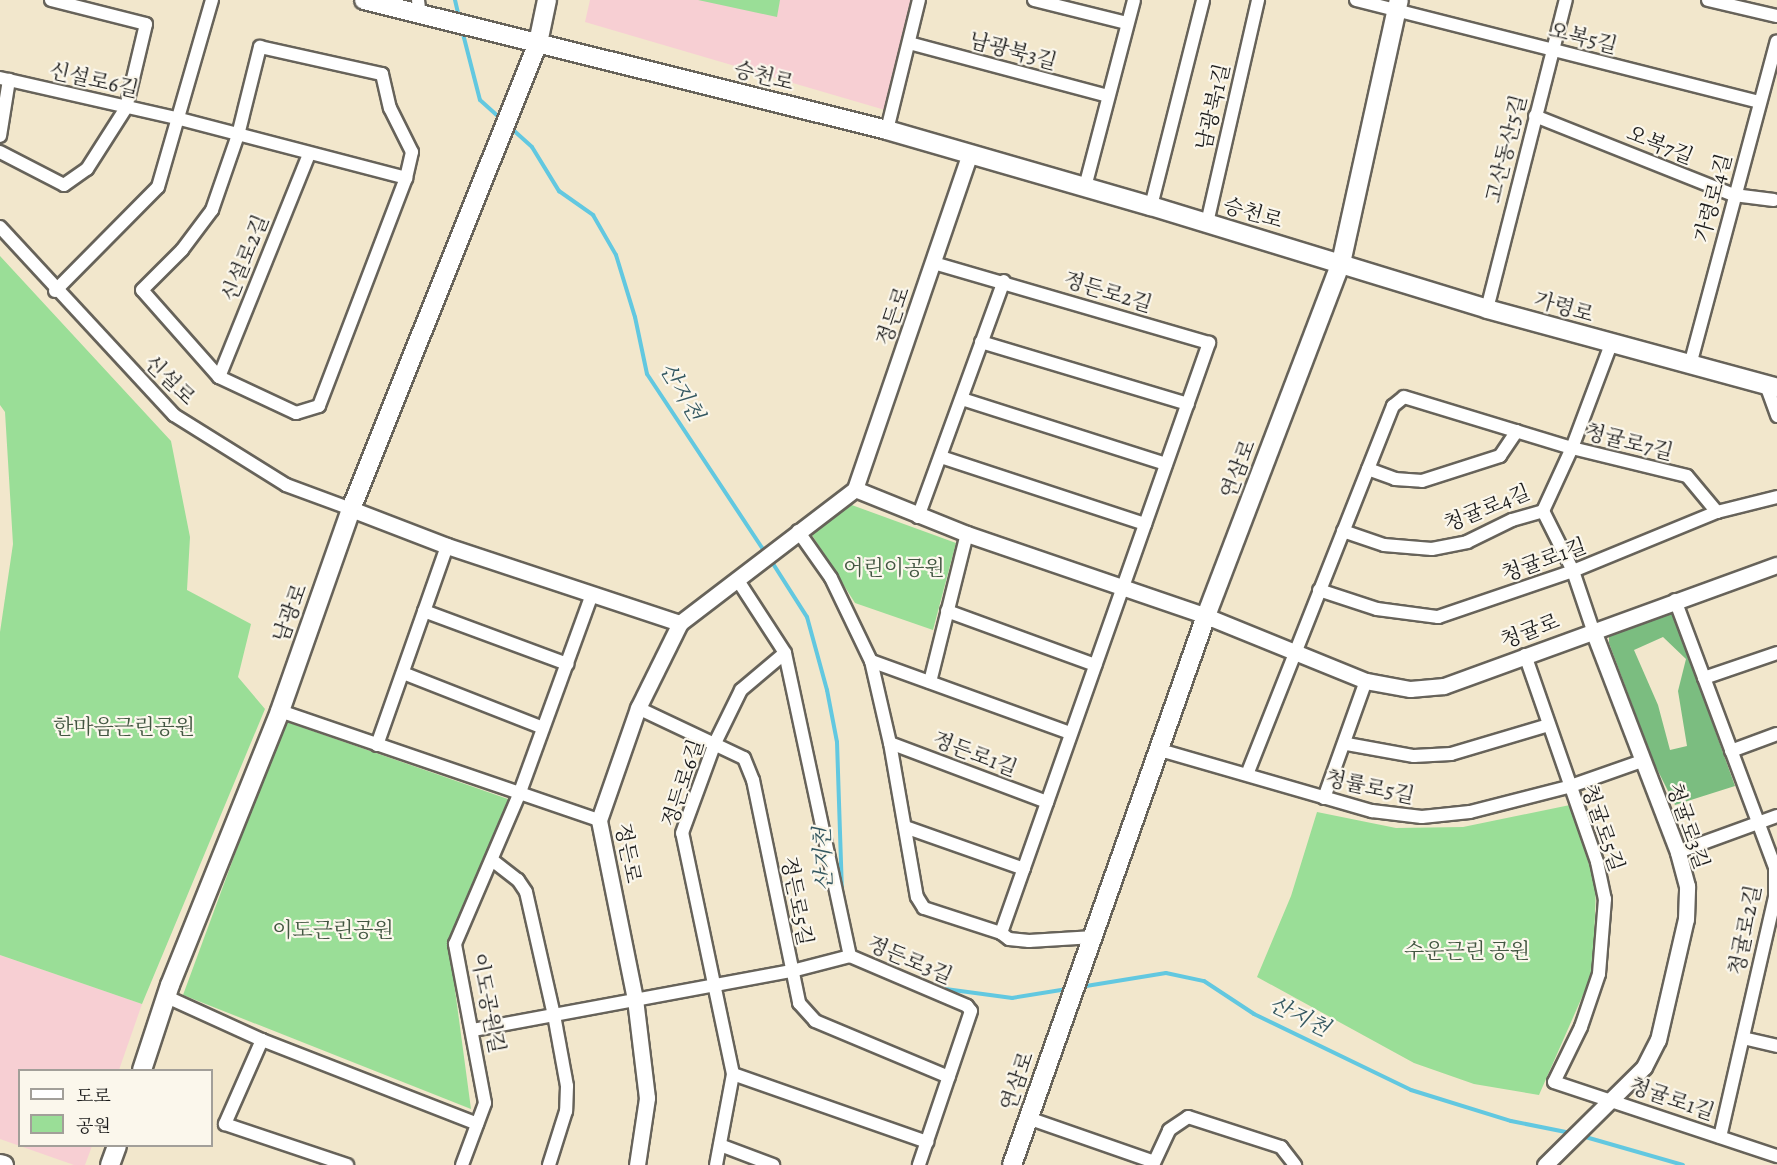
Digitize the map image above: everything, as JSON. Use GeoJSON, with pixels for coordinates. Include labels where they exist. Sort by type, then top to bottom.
{"type":"FeatureCollection","features":[{"type":"Feature","properties":{"kind":"main road","name":"승천로"},"geometry":{"type":"LineString","coordinates":[[364,0],[420,11],[505,35],[887,130],[969,156],[1085,187],[1341,263]]}},
{"type":"Feature","properties":{"kind":"main road"},"geometry":{"type":"LineString","coordinates":[[538,43],[547,0]]}},
{"type":"Feature","properties":{"kind":"main road","name":"연삼로"},"geometry":{"type":"LineString","coordinates":[[1012,1165],[1206,616],[1341,263],[1398,5]]}},
{"type":"Feature","properties":{"kind":"main road","name":"남광로"},"geometry":{"type":"LineString","coordinates":[[143,1069],[167,997],[280,711],[351,509],[538,43]]}},
{"type":"Feature","properties":{"kind":"main road","name":"가령로"},"geometry":{"type":"LineString","coordinates":[[1341,263],[1487,309],[1771,386]]}},
{"type":"Feature","properties":{"kind":"main road"},"geometry":{"type":"LineString","coordinates":[[110,1165],[117,1147]]}},
{"type":"Feature","properties":{"kind":"street"},"geometry":{"type":"LineString","coordinates":[[0,152],[64,184],[87,169],[126,108],[146,24],[51,0]]}},
{"type":"Feature","properties":{"kind":"street"},"geometry":{"type":"LineString","coordinates":[[55,291],[158,187],[180,119],[212,0]]}},
{"type":"Feature","properties":{"kind":"street"},"geometry":{"type":"LineString","coordinates":[[887,130],[919,0]]}},
{"type":"Feature","properties":{"kind":"street"},"geometry":{"type":"LineString","coordinates":[[1034,0],[1127,23]]}},
{"type":"Feature","properties":{"kind":"street"},"geometry":{"type":"LineString","coordinates":[[1085,187],[1134,0]]}},
{"type":"Feature","properties":{"kind":"street"},"geometry":{"type":"LineString","coordinates":[[1151,206],[1203,0]]}},
{"type":"Feature","properties":{"kind":"street","name":"남광북1길"},"geometry":{"type":"LineString","coordinates":[[1207,223],[1258,0]]}},
{"type":"Feature","properties":{"kind":"street","name":"오복5길"},"geometry":{"type":"LineString","coordinates":[[1356,0],[1398,5],[1551,50],[1760,102]]}},
{"type":"Feature","properties":{"kind":"street","name":"고산동산5길"},"geometry":{"type":"LineString","coordinates":[[1487,309],[1551,50],[1566,0]]}},
{"type":"Feature","properties":{"kind":"street"},"geometry":{"type":"LineString","coordinates":[[1708,0],[1777,16]]}},
{"type":"Feature","properties":{"kind":"street","name":"가령로4길"},"geometry":{"type":"LineString","coordinates":[[1690,365],[1777,41]]}},
{"type":"Feature","properties":{"kind":"street","name":"남광북3길"},"geometry":{"type":"LineString","coordinates":[[909,43],[1108,96]]}},
{"type":"Feature","properties":{"kind":"street"},"geometry":{"type":"LineString","coordinates":[[260,47],[382,74],[390,108],[412,152],[406,178],[320,406],[296,413],[219,377],[142,290],[182,250],[212,210],[238,135],[260,47]]}},
{"type":"Feature","properties":{"kind":"street"},"geometry":{"type":"LineString","coordinates":[[0,136],[5,80]]}},
{"type":"Feature","properties":{"kind":"street","name":"신설로6길"},"geometry":{"type":"LineString","coordinates":[[5,80],[180,119]]}},
{"type":"Feature","properties":{"kind":"street","name":"오복7길"},"geometry":{"type":"LineString","coordinates":[[1535,116],[1734,195],[1776,201]]}},
{"type":"Feature","properties":{"kind":"street"},"geometry":{"type":"LineString","coordinates":[[180,119],[406,178]]}},
{"type":"Feature","properties":{"kind":"street","name":"신설로2길"},"geometry":{"type":"LineString","coordinates":[[219,377],[309,154]]}},
{"type":"Feature","properties":{"kind":"street","name":"정든로"},"geometry":{"type":"LineString","coordinates":[[855,489],[969,156]]}},
{"type":"Feature","properties":{"kind":"street","name":"신설로"},"geometry":{"type":"LineString","coordinates":[[0,227],[55,291],[174,415],[286,484],[351,509]]}},
{"type":"Feature","properties":{"kind":"street","name":"정든로2길"},"geometry":{"type":"LineString","coordinates":[[934,262],[1209,343],[1122,589]]}},
{"type":"Feature","properties":{"kind":"street"},"geometry":{"type":"LineString","coordinates":[[918,517],[1004,281]]}},
{"type":"Feature","properties":{"kind":"street"},"geometry":{"type":"LineString","coordinates":[[981,342],[1188,404]]}},
{"type":"Feature","properties":{"kind":"street","name":"청귤로4길"},"geometry":{"type":"LineString","coordinates":[[1343,531],[1384,545],[1432,549],[1467,542],[1512,520],[1543,511],[1572,448],[1611,344]]}},
{"type":"Feature","properties":{"kind":"street"},"geometry":{"type":"LineString","coordinates":[[1771,386],[1777,416]]}},
{"type":"Feature","properties":{"kind":"street","name":"청귤로7길"},"geometry":{"type":"LineString","coordinates":[[1294,654],[1393,406],[1404,397],[1572,448],[1687,476],[1717,512]]}},
{"type":"Feature","properties":{"kind":"street"},"geometry":{"type":"LineString","coordinates":[[962,399],[1166,464]]}},
{"type":"Feature","properties":{"kind":"street"},"geometry":{"type":"LineString","coordinates":[[1368,468],[1395,479],[1422,481],[1500,456],[1517,431]]}},
{"type":"Feature","properties":{"kind":"street"},"geometry":{"type":"LineString","coordinates":[[941,457],[1145,524]]}},
{"type":"Feature","properties":{"kind":"street"},"geometry":{"type":"LineString","coordinates":[[1093,941],[1009,939],[1001,933],[924,908],[917,897],[890,743],[871,661],[831,578],[798,531],[855,489],[918,517],[1206,616]]}},
{"type":"Feature","properties":{"kind":"street","name":"청귤로1길"},"geometry":{"type":"LineString","coordinates":[[1319,590],[1377,609],[1438,617],[1573,571],[1717,512],[1777,497]]}},
{"type":"Feature","properties":{"kind":"street"},"geometry":{"type":"LineString","coordinates":[[351,509],[447,546],[680,623]]}},
{"type":"Feature","properties":{"kind":"street"},"geometry":{"type":"LineString","coordinates":[[1543,511],[1573,571],[1593,630]]}},
{"type":"Feature","properties":{"kind":"street","name":"정든로"},"geometry":{"type":"LineString","coordinates":[[637,1165],[647,1098],[635,999],[598,819],[638,708],[680,623],[798,531]]}},
{"type":"Feature","properties":{"kind":"street"},"geometry":{"type":"LineString","coordinates":[[930,682],[968,534]]}},
{"type":"Feature","properties":{"kind":"street"},"geometry":{"type":"LineString","coordinates":[[377,745],[447,546]]}},
{"type":"Feature","properties":{"kind":"street","name":"청귤로"},"geometry":{"type":"LineString","coordinates":[[1206,616],[1294,654],[1366,681],[1410,689],[1444,686],[1675,600],[1777,565]]}},
{"type":"Feature","properties":{"kind":"street","name":"정든로3길"},"geometry":{"type":"LineString","coordinates":[[733,582],[786,652],[850,956],[967,1006],[971,1011],[919,1165]]}},
{"type":"Feature","properties":{"kind":"street"},"geometry":{"type":"LineString","coordinates":[[1001,933],[1122,589]]}},
{"type":"Feature","properties":{"kind":"street","name":"이도공원길"},"geometry":{"type":"LineString","coordinates":[[462,1165],[485,1103],[455,944],[520,792],[592,594]]}},
{"type":"Feature","properties":{"kind":"street","name":"청귤로2길"},"geometry":{"type":"LineString","coordinates":[[1675,600],[1774,867],[1775,897],[1720,1137]]}},
{"type":"Feature","properties":{"kind":"street"},"geometry":{"type":"LineString","coordinates":[[424,611],[567,664]]}},
{"type":"Feature","properties":{"kind":"street"},"geometry":{"type":"LineString","coordinates":[[947,611],[1095,665]]}},
{"type":"Feature","properties":{"kind":"street","name":"청귤로3길"},"geometry":{"type":"LineString","coordinates":[[1549,1161],[1644,1067],[1658,1040],[1686,919],[1687,886],[1678,852],[1593,630]]}},
{"type":"Feature","properties":{"kind":"street","name":"정든로6길"},"geometry":{"type":"LineString","coordinates":[[716,1165],[733,1074],[682,834],[715,743],[741,690],[786,652]]}},
{"type":"Feature","properties":{"kind":"street"},"geometry":{"type":"LineString","coordinates":[[1248,772],[1294,654]]}},
{"type":"Feature","properties":{"kind":"street"},"geometry":{"type":"LineString","coordinates":[[1704,678],[1777,654]]}},
{"type":"Feature","properties":{"kind":"street","name":"청귤로5길"},"geometry":{"type":"LineString","coordinates":[[1525,655],[1568,787],[1597,862],[1605,899],[1599,974],[1581,1027],[1554,1082]]}},
{"type":"Feature","properties":{"kind":"street"},"geometry":{"type":"LineString","coordinates":[[871,661],[1070,733]]}},
{"type":"Feature","properties":{"kind":"street"},"geometry":{"type":"LineString","coordinates":[[403,673],[543,728]]}},
{"type":"Feature","properties":{"kind":"street"},"geometry":{"type":"LineString","coordinates":[[1324,798],[1347,744],[1366,681]]}},
{"type":"Feature","properties":{"kind":"street","name":"정든로5길"},"geometry":{"type":"LineString","coordinates":[[638,708],[744,758],[753,780],[799,1002],[815,1021],[949,1077]]}},
{"type":"Feature","properties":{"kind":"street"},"geometry":{"type":"LineString","coordinates":[[280,711],[598,819]]}},
{"type":"Feature","properties":{"kind":"street"},"geometry":{"type":"LineString","coordinates":[[1347,744],[1414,756],[1451,754],[1548,725]]}},
{"type":"Feature","properties":{"kind":"street"},"geometry":{"type":"LineString","coordinates":[[1731,751],[1777,734]]}},
{"type":"Feature","properties":{"kind":"street","name":"정든로1길"},"geometry":{"type":"LineString","coordinates":[[890,743],[1047,802]]}},
{"type":"Feature","properties":{"kind":"street","name":"청률로5길"},"geometry":{"type":"LineString","coordinates":[[1160,750],[1248,772],[1324,798],[1372,811],[1422,817],[1470,812],[1568,787],[1642,761]]}},
{"type":"Feature","properties":{"kind":"street"},"geometry":{"type":"LineString","coordinates":[[1678,852],[1777,816]]}},
{"type":"Feature","properties":{"kind":"street"},"geometry":{"type":"LineString","coordinates":[[905,827],[1024,869]]}},
{"type":"Feature","properties":{"kind":"street"},"geometry":{"type":"LineString","coordinates":[[492,860],[518,880],[526,892],[554,1015],[566,1094],[566,1111],[549,1165]]}},
{"type":"Feature","properties":{"kind":"street"},"geometry":{"type":"LineString","coordinates":[[473,1030],[792,971],[850,956]]}},
{"type":"Feature","properties":{"kind":"street"},"geometry":{"type":"LineString","coordinates":[[167,997],[262,1040],[477,1124]]}},
{"type":"Feature","properties":{"kind":"street"},"geometry":{"type":"LineString","coordinates":[[1743,1038],[1777,1046]]}},
{"type":"Feature","properties":{"kind":"street"},"geometry":{"type":"LineString","coordinates":[[262,1040],[225,1124],[347,1165]]}},
{"type":"Feature","properties":{"kind":"street"},"geometry":{"type":"LineString","coordinates":[[733,1074],[927,1142]]}},
{"type":"Feature","properties":{"kind":"street","name":"청귤로1길"},"geometry":{"type":"LineString","coordinates":[[1554,1082],[1777,1156]]}},
{"type":"Feature","properties":{"kind":"street"},"geometry":{"type":"LineString","coordinates":[[1028,1118],[1154,1164],[1169,1130],[1188,1117],[1281,1147],[1295,1165]]}},
{"type":"Feature","properties":{"kind":"street"},"geometry":{"type":"LineString","coordinates":[[720,1145],[773,1165]]}},
{"type":"Feature","properties":{"kind":"shaded area"},"geometry":{"type":"Polygon","coordinates":[[[590,0],[911,0],[885,110],[585,22],[590,0]]]}},
{"type":"Feature","properties":{"kind":"shaded area"},"geometry":{"type":"Polygon","coordinates":[[[0,955],[142,1004],[119,1069],[18,1069],[18,1145],[0,1139],[0,955]]]}},
{"type":"Feature","properties":{"kind":"shaded area"},"geometry":{"type":"Polygon","coordinates":[[[23,1147],[92,1147],[85,1165],[74,1165],[23,1147]]]}},
{"type":"Feature","properties":{"kind":"green space"},"geometry":{"type":"Polygon","coordinates":[[[698,0],[780,0],[777,17],[698,0]]]}},
{"type":"Feature","properties":{"kind":"green space","name":"한마음근린공원"},"geometry":{"type":"Polygon","coordinates":[[[0,256],[171,441],[190,537],[187,590],[251,624],[238,677],[265,709],[142,1004],[0,955],[0,632],[13,544],[5,412],[0,405],[0,256]]]}},
{"type":"Feature","properties":{"kind":"green space","name":"어린이공원"},"geometry":{"type":"Polygon","coordinates":[[[849,504],[956,543],[933,630],[855,603],[812,535],[849,504]]]}},
{"type":"Feature","properties":{"kind":"green space"},"geometry":{"type":"Polygon","coordinates":[[[1671,608],[1735,786],[1675,805],[1654,763],[1609,643],[1609,631],[1671,608]],[[1663,637],[1634,650],[1658,705],[1670,750],[1687,746],[1678,691],[1686,659],[1663,637]]]}},
{"type":"Feature","properties":{"kind":"green space","name":"이도근린공원"},"geometry":{"type":"Polygon","coordinates":[[[284,721],[511,800],[449,945],[471,1109],[183,995],[284,721]]]}},
{"type":"Feature","properties":{"kind":"green space","name":"수운근린 공원"},"geometry":{"type":"Polygon","coordinates":[[[1570,805],[1596,886],[1593,972],[1539,1095],[1474,1084],[1414,1063],[1257,977],[1291,896],[1317,812],[1396,828],[1463,827],[1570,805]]]}},
{"type":"Feature","properties":{"kind":"waterway","name":"산지천"},"geometry":{"type":"LineString","coordinates":[[455,0],[459,17]]}},
{"type":"Feature","properties":{"kind":"waterway","name":"산지천"},"geometry":{"type":"LineString","coordinates":[[462,30],[480,100],[501,119]]}},
{"type":"Feature","properties":{"kind":"waterway","name":"산지천"},"geometry":{"type":"LineString","coordinates":[[511,128],[532,147],[559,191],[593,215],[616,255],[635,317],[647,374],[765,552]]}},
{"type":"Feature","properties":{"kind":"waterway","name":"산지천"},"geometry":{"type":"LineString","coordinates":[[770,559],[807,617],[827,690],[837,742],[842,894]]}},
{"type":"Feature","properties":{"kind":"waterway","name":"산지천"},"geometry":{"type":"LineString","coordinates":[[1080,987],[1166,973],[1204,981],[1254,1014],[1411,1090],[1511,1121],[1571,1133]]}},
{"type":"Feature","properties":{"kind":"waterway","name":"산지천"},"geometry":{"type":"LineString","coordinates":[[938,988],[1012,998],[1067,989]]}},
{"type":"Feature","properties":{"kind":"waterway","name":"산지천"},"geometry":{"type":"LineString","coordinates":[[1582,1136],[1683,1165]]}}]}
